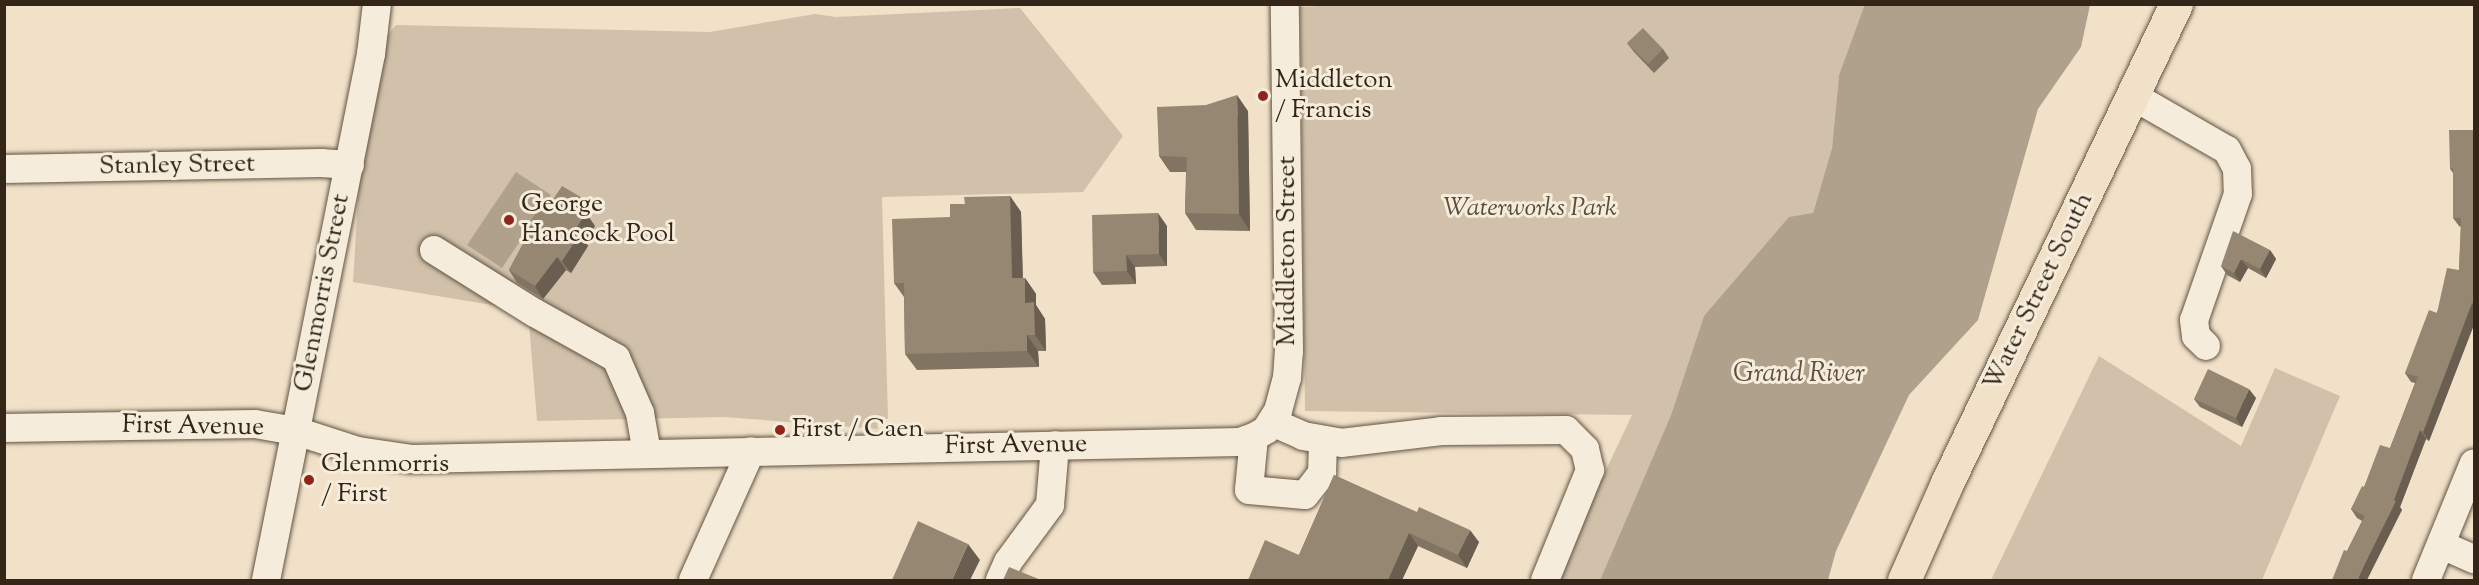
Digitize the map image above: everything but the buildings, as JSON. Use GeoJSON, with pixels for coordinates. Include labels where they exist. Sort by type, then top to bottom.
{"type":"FeatureCollection","features":[{"type":"Feature","properties":{"kind":"main road","name":"Water Street South"},"geometry":{"type":"LineString","coordinates":[[1904,580],[1946,485],[2176,4]]}},
{"type":"Feature","properties":{"kind":"street","name":"Glenmorris Street"},"geometry":{"type":"LineString","coordinates":[[266,580],[350,165],[371,54],[376,4]]}},
{"type":"Feature","properties":{"kind":"street","name":"Middleton Street"},"geometry":{"type":"LineString","coordinates":[[1285,4],[1289,352],[1283,398],[1263,430],[1249,490],[1305,495],[1322,473],[1323,440]]}},
{"type":"Feature","properties":{"kind":"street"},"geometry":{"type":"LineString","coordinates":[[2133,96],[2227,150],[2237,169],[2238,194],[2194,320],[2196,336],[2206,346]]}},
{"type":"Feature","properties":{"kind":"street","name":"Stanley Street"},"geometry":{"type":"LineString","coordinates":[[4,169],[321,163],[350,165]]}},
{"type":"Feature","properties":{"kind":"street"},"geometry":{"type":"LineString","coordinates":[[434,250],[535,314],[616,358],[640,413],[647,453]]}},
{"type":"Feature","properties":{"kind":"street","name":"First Avenue"},"geometry":{"type":"LineString","coordinates":[[4,428],[255,424],[296,431],[358,451],[412,459],[1240,442],[1263,430]]}},
{"type":"Feature","properties":{"kind":"street"},"geometry":{"type":"LineString","coordinates":[[1263,430],[1341,443],[1441,431],[1566,430],[1585,450],[1590,470],[1545,580]]}},
{"type":"Feature","properties":{"kind":"street"},"geometry":{"type":"LineString","coordinates":[[1000,580],[1008,562],[1050,505],[1055,445]]}},
{"type":"Feature","properties":{"kind":"street"},"geometry":{"type":"LineString","coordinates":[[693,580],[751,452]]}},
{"type":"Feature","properties":{"kind":"street"},"geometry":{"type":"LineString","coordinates":[[2426,580],[2475,463]]}},
{"type":"Feature","properties":{"kind":"street"},"geometry":{"type":"LineString","coordinates":[[2442,545],[2475,558]]}},
{"type":"Feature","properties":{"kind":"green space","name":"Waterworks Park"},"geometry":{"type":"Polygon","coordinates":[[[1355,4],[1865,5],[1839,75],[1832,148],[1813,213],[1704,316],[1671,415],[1600,580],[1554,580],[1632,415],[1305,411],[1300,7],[1355,4]]]}},
{"type":"Feature","properties":{"kind":"green space"},"geometry":{"type":"Polygon","coordinates":[[[1020,8],[1123,136],[1083,192],[882,197],[888,419],[877,419],[878,429],[724,417],[537,421],[528,311],[353,282],[360,164],[381,43],[396,25],[710,32],[815,14],[836,17],[1020,8]]]}},
{"type":"Feature","properties":{"kind":"green space"},"geometry":{"type":"Polygon","coordinates":[[[2099,356],[2241,446],[2275,368],[2340,396],[2262,580],[1991,580],[2099,356]]]}},
{"type":"Feature","properties":{"kind":"water","name":"Grand River"},"geometry":{"type":"Polygon","coordinates":[[[1865,4],[2090,5],[2081,47],[2038,109],[1978,320],[1909,395],[1836,551],[1828,580],[1600,580],[1671,415],[1704,316],[1789,217],[1813,213],[1832,148],[1839,75],[1865,4]]]}},
{"type":"Feature","properties":{"kind":"water","name":"George Hancock Pool"},"geometry":{"type":"Polygon","coordinates":[[[516,172],[551,195],[502,268],[467,245],[516,172]]]}},
{"type":"Feature","properties":{"kind":"place","name":"Middleton / Francis"},"geometry":{"type":"Point","coordinates":[1263,96]}},
{"type":"Feature","properties":{"kind":"place","name":"George Hancock Pool"},"geometry":{"type":"Point","coordinates":[509,220]}},
{"type":"Feature","properties":{"kind":"place","name":"First / Caen"},"geometry":{"type":"Point","coordinates":[780,430]}},
{"type":"Feature","properties":{"kind":"place","name":"Glenmorris / First"},"geometry":{"type":"Point","coordinates":[309,480]}}]}
